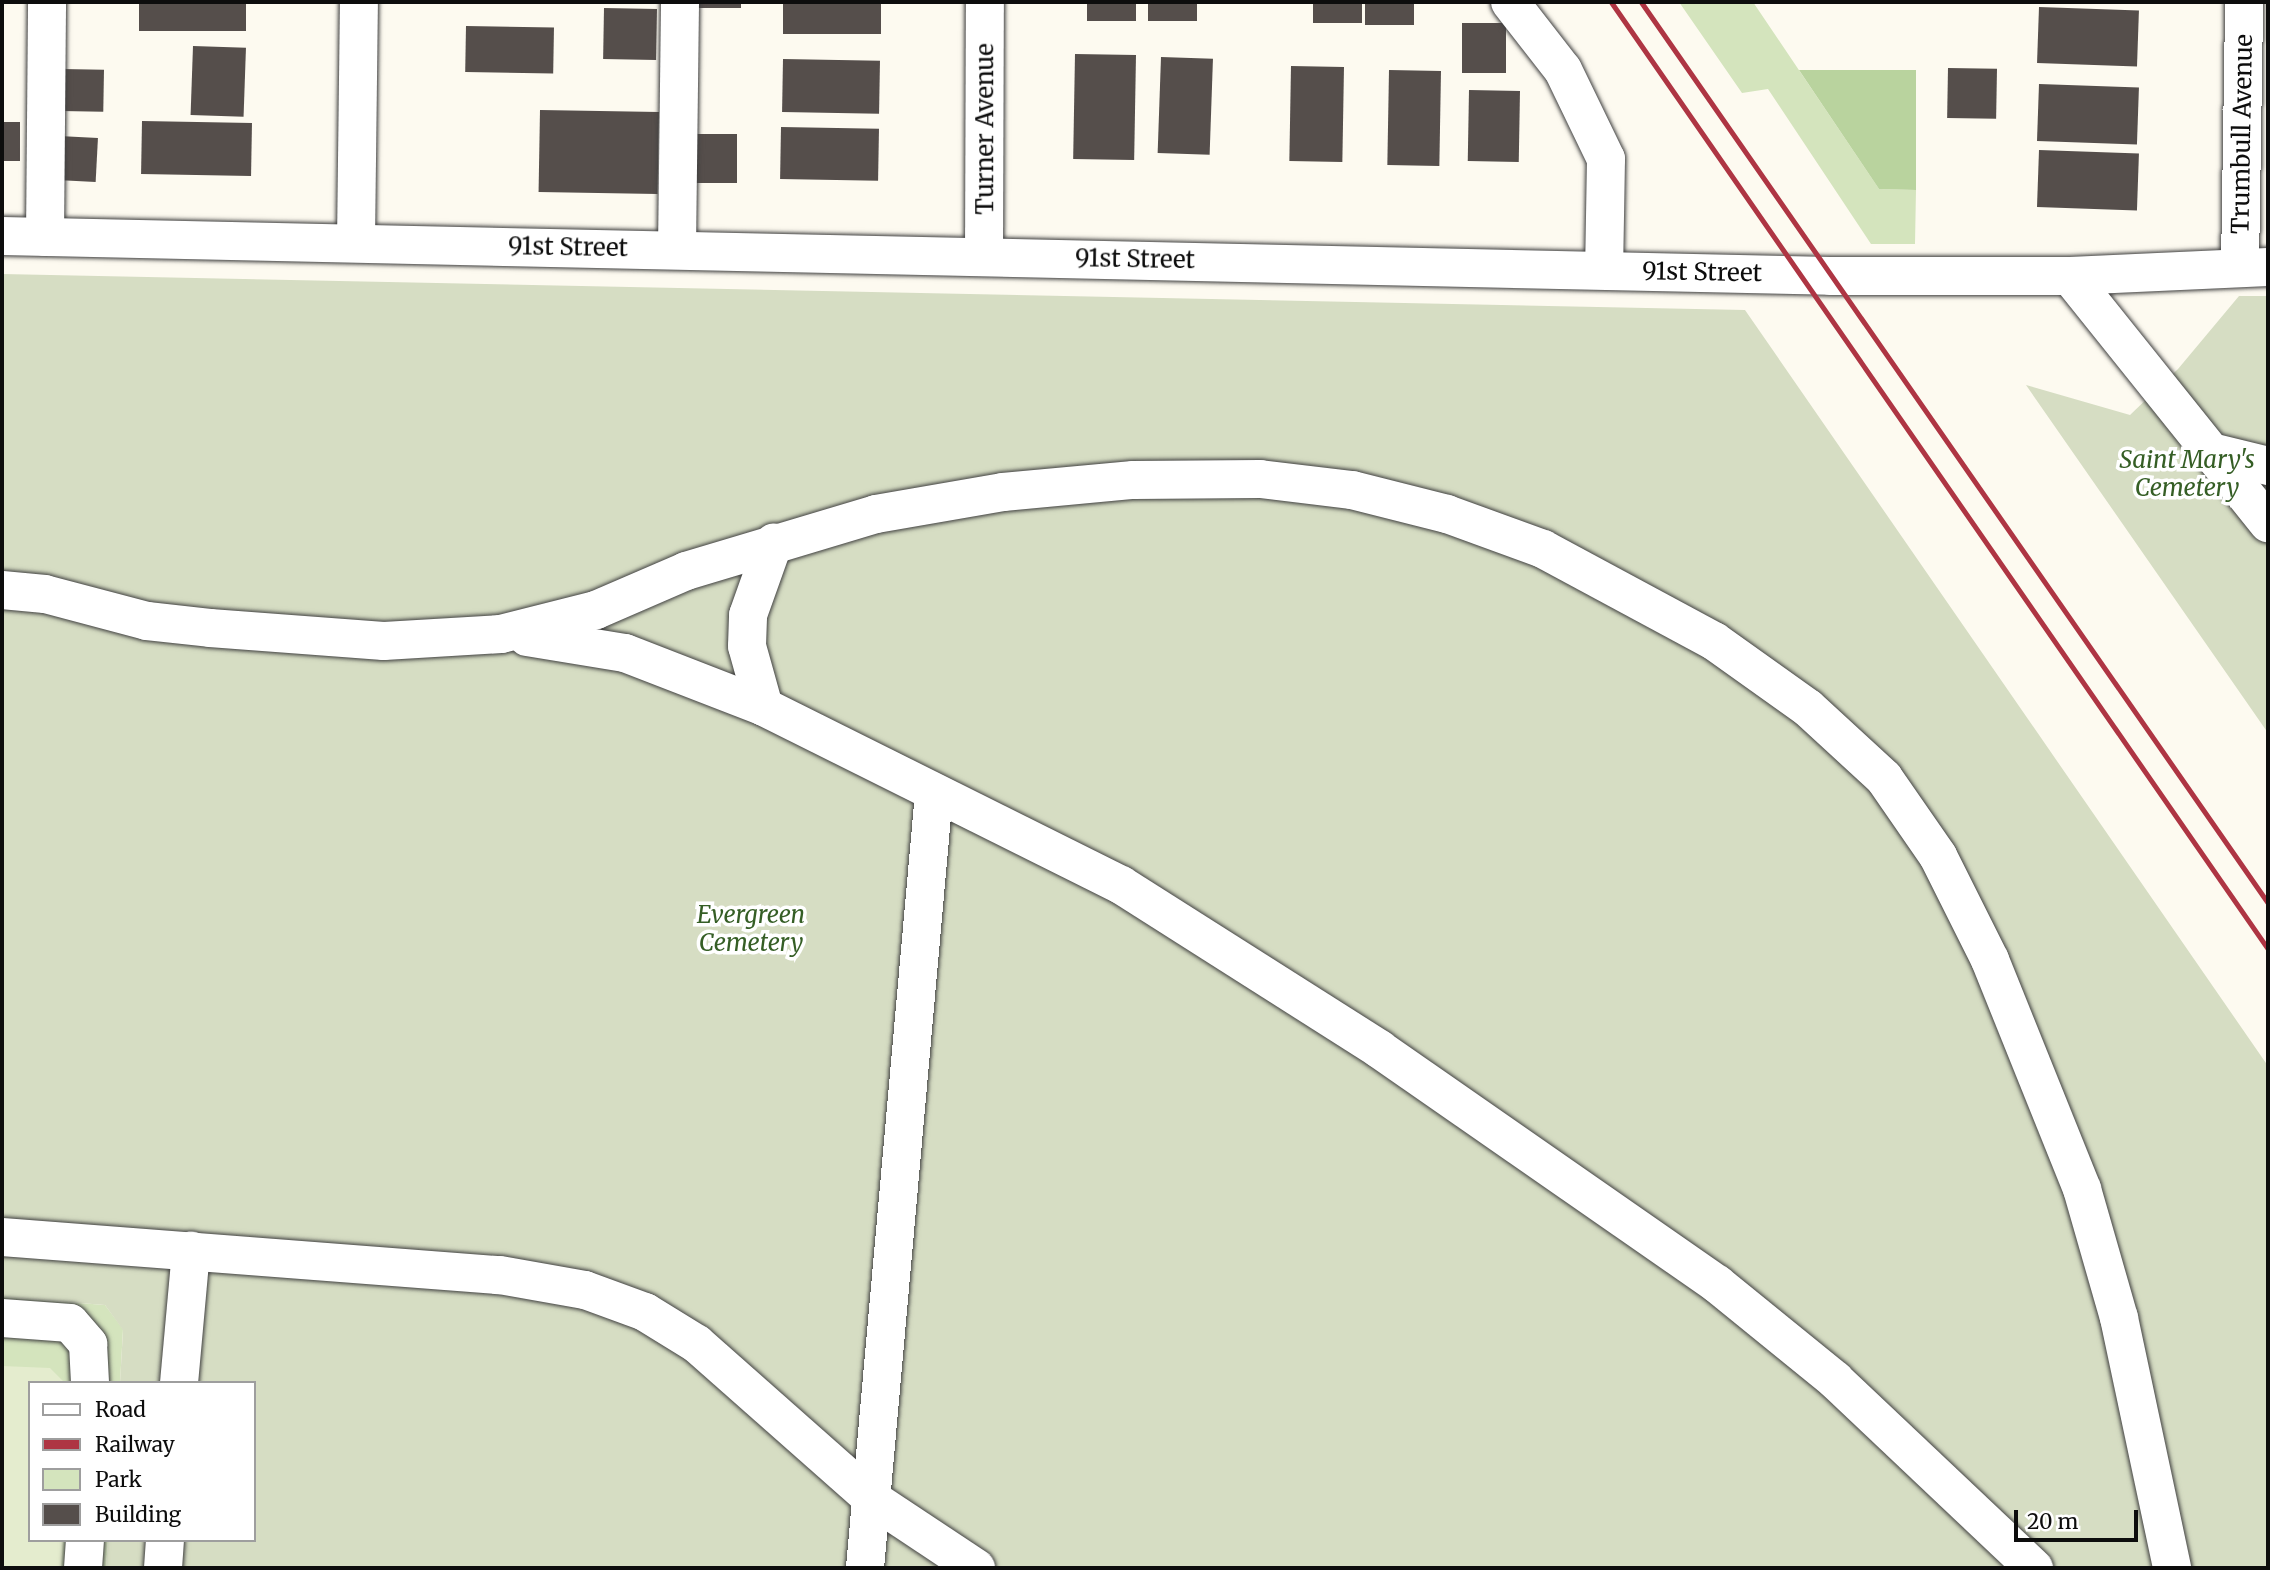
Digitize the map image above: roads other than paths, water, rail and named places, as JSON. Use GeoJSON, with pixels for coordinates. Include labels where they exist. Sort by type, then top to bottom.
{"type":"FeatureCollection","features":[{"type":"Feature","properties":{"kind":"street"},"geometry":{"type":"LineString","coordinates":[[45,237],[47,2]]}},
{"type":"Feature","properties":{"kind":"street"},"geometry":{"type":"LineString","coordinates":[[356,243],[359,2]]}},
{"type":"Feature","properties":{"kind":"street"},"geometry":{"type":"LineString","coordinates":[[677,249],[680,2]]}},
{"type":"Feature","properties":{"kind":"street","name":"Turner Avenue"},"geometry":{"type":"LineString","coordinates":[[985,2],[985,256]]}},
{"type":"Feature","properties":{"kind":"street"},"geometry":{"type":"LineString","coordinates":[[1510,2],[1563,70],[1606,159],[1609,201],[1604,270]]}},
{"type":"Feature","properties":{"kind":"street","name":"Trumbull Avenue"},"geometry":{"type":"LineString","coordinates":[[2244,2],[2254,267]]}},
{"type":"Feature","properties":{"kind":"street","name":"91st Street"},"geometry":{"type":"LineString","coordinates":[[2,236],[1604,270],[2070,276],[2254,267]]}},
{"type":"Feature","properties":{"kind":"street"},"geometry":{"type":"LineString","coordinates":[[2070,276],[2268,523]]}},
{"type":"Feature","properties":{"kind":"street"},"geometry":{"type":"LineString","coordinates":[[2211,452],[2268,466]]}},
{"type":"Feature","properties":{"kind":"street"},"geometry":{"type":"LineString","coordinates":[[2,590],[45,594],[147,621],[210,628],[384,641],[501,634],[596,610],[686,570],[774,542],[889,512],[1003,492],[1133,480],[1260,479],[1352,490],[1447,514],[1543,550],[1714,641],[1808,708],[1884,778],[1938,856],[2039,1074],[2082,1189],[2119,1318],[2172,1568]]}},
{"type":"Feature","properties":{"kind":"street"},"geometry":{"type":"LineString","coordinates":[[764,707],[747,646],[748,615],[774,542]]}},
{"type":"Feature","properties":{"kind":"street"},"geometry":{"type":"LineString","coordinates":[[501,634],[625,653],[764,707],[1121,885],[1379,1048],[1717,1284],[1835,1380],[2034,1568]]}},
{"type":"Feature","properties":{"kind":"street"},"geometry":{"type":"LineString","coordinates":[[865,1568],[934,793]]}},
{"type":"Feature","properties":{"kind":"street"},"geometry":{"type":"LineString","coordinates":[[2,1237],[500,1275],[585,1290],[645,1312],[697,1344],[872,1499],[976,1568]]}},
{"type":"Feature","properties":{"kind":"street"},"geometry":{"type":"LineString","coordinates":[[179,1381],[191,1251]]}},
{"type":"Feature","properties":{"kind":"street"},"geometry":{"type":"LineString","coordinates":[[2,1318],[70,1323],[88,1344],[90,1381]]}},
{"type":"Feature","properties":{"kind":"street"},"geometry":{"type":"LineString","coordinates":[[83,1568],[85,1542]]}},
{"type":"Feature","properties":{"kind":"street"},"geometry":{"type":"LineString","coordinates":[[163,1568],[165,1542]]}},
{"type":"Feature","properties":{"kind":"railway"},"geometry":{"type":"LineString","coordinates":[[1611,2],[2268,949]]}},
{"type":"Feature","properties":{"kind":"railway"},"geometry":{"type":"LineString","coordinates":[[1641,2],[2268,903]]}},
{"type":"Feature","properties":{"kind":"park label","name":"Saint Mary's Cemetery"},"geometry":{"type":"Point","coordinates":[2187,474]}},
{"type":"Feature","properties":{"kind":"park label","name":"Evergreen Cemetery"},"geometry":{"type":"Point","coordinates":[751,929]}}]}
